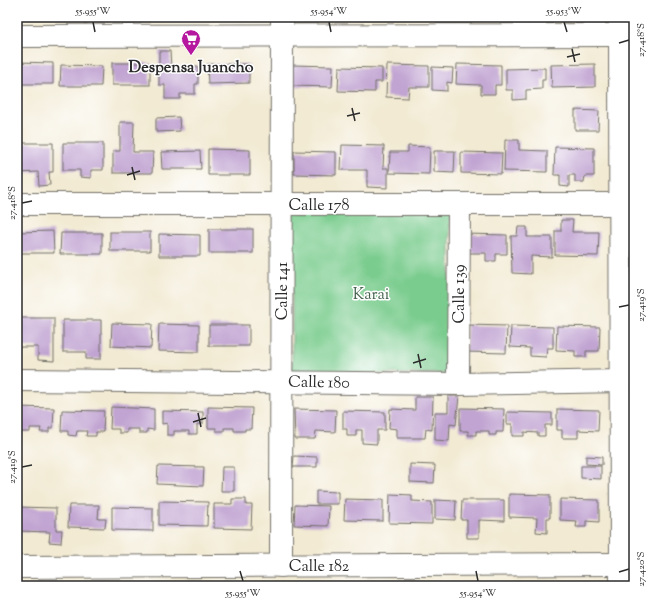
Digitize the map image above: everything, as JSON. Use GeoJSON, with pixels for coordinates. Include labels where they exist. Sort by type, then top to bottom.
{"type":"FeatureCollection","features":[{"type":"Feature","properties":{"kind":"street"},"geometry":{"type":"LineString","coordinates":[[17,36],[102,26],[453,26],[625,29],[620,204],[627,306],[621,381],[625,580]]}},
{"type":"Feature","properties":{"kind":"street","name":"Calle 141"},"geometry":{"type":"LineString","coordinates":[[280,566],[282,26]]}},
{"type":"Feature","properties":{"kind":"street","name":"Calle 178"},"geometry":{"type":"LineString","coordinates":[[17,204],[620,204]]}},
{"type":"Feature","properties":{"kind":"street","name":"Calle 139"},"geometry":{"type":"LineString","coordinates":[[458,384],[459,204]]}},
{"type":"Feature","properties":{"kind":"street","name":"Calle 180"},"geometry":{"type":"LineString","coordinates":[[17,380],[281,381],[458,384],[621,381]]}},
{"type":"Feature","properties":{"kind":"street","name":"Calle 182"},"geometry":{"type":"LineString","coordinates":[[17,567],[280,566],[625,580]]}},
{"type":"Feature","properties":{"kind":"green space","name":"Karai"},"geometry":{"type":"Polygon","coordinates":[[[450,211],[450,374],[292,373],[292,212],[450,211]]]}},
{"type":"Feature","properties":{"kind":"building"},"geometry":{"type":"Polygon","coordinates":[[[159,51],[170,51],[171,67],[198,66],[198,84],[195,84],[195,94],[180,94],[180,99],[165,99],[165,85],[159,85],[159,51]]]}},
{"type":"Feature","properties":{"kind":"building"},"geometry":{"type":"Polygon","coordinates":[[[17,62],[53,63],[53,84],[17,84],[17,62]]]}},
{"type":"Feature","properties":{"kind":"building"},"geometry":{"type":"Polygon","coordinates":[[[112,63],[150,63],[150,85],[112,85],[112,63]]]}},
{"type":"Feature","properties":{"kind":"building"},"geometry":{"type":"Polygon","coordinates":[[[207,64],[249,64],[249,83],[208,84],[207,64]]]}},
{"type":"Feature","properties":{"kind":"building"},"geometry":{"type":"Polygon","coordinates":[[[457,64],[501,65],[501,85],[495,85],[495,94],[481,94],[481,85],[456,84],[457,64]]]}},
{"type":"Feature","properties":{"kind":"building"},"geometry":{"type":"Polygon","coordinates":[[[595,64],[595,87],[552,88],[551,65],[595,64]]]}},
{"type":"Feature","properties":{"kind":"building"},"geometry":{"type":"Polygon","coordinates":[[[61,65],[102,66],[101,86],[60,86],[61,65]]]}},
{"type":"Feature","properties":{"kind":"building"},"geometry":{"type":"Polygon","coordinates":[[[292,65],[333,66],[332,87],[291,86],[292,65]]]}},
{"type":"Feature","properties":{"kind":"building"},"geometry":{"type":"Polygon","coordinates":[[[387,65],[429,66],[429,87],[409,87],[408,98],[386,97],[387,65]]]}},
{"type":"Feature","properties":{"kind":"building"},"geometry":{"type":"Polygon","coordinates":[[[339,67],[382,68],[382,82],[375,82],[375,92],[338,91],[339,67]]]}},
{"type":"Feature","properties":{"kind":"building"},"geometry":{"type":"Polygon","coordinates":[[[432,67],[453,68],[452,83],[447,82],[447,91],[432,90],[432,67]]]}},
{"type":"Feature","properties":{"kind":"building"},"geometry":{"type":"Polygon","coordinates":[[[545,68],[545,80],[542,80],[542,89],[526,90],[526,99],[513,100],[513,90],[506,90],[506,69],[545,68]]]}},
{"type":"Feature","properties":{"kind":"building"},"geometry":{"type":"Polygon","coordinates":[[[575,110],[599,111],[598,130],[575,130],[575,110]]]}},
{"type":"Feature","properties":{"kind":"building"},"geometry":{"type":"Polygon","coordinates":[[[179,117],[180,131],[156,132],[156,118],[179,117]]]}},
{"type":"Feature","properties":{"kind":"building"},"geometry":{"type":"Polygon","coordinates":[[[120,122],[134,122],[133,152],[153,152],[152,173],[113,173],[113,151],[120,151],[120,122]]]}},
{"type":"Feature","properties":{"kind":"building"},"geometry":{"type":"Polygon","coordinates":[[[505,140],[519,140],[519,150],[547,151],[547,172],[504,171],[505,140]]]}},
{"type":"Feature","properties":{"kind":"building"},"geometry":{"type":"Polygon","coordinates":[[[17,143],[53,143],[53,172],[49,172],[50,185],[39,186],[38,172],[17,173],[17,143]]]}},
{"type":"Feature","properties":{"kind":"building"},"geometry":{"type":"Polygon","coordinates":[[[63,143],[103,143],[103,170],[91,170],[91,178],[80,177],[80,170],[63,170],[63,143]]]}},
{"type":"Feature","properties":{"kind":"building"},"geometry":{"type":"Polygon","coordinates":[[[342,145],[384,146],[383,168],[388,168],[388,188],[367,187],[367,170],[341,170],[342,145]]]}},
{"type":"Feature","properties":{"kind":"building"},"geometry":{"type":"Polygon","coordinates":[[[408,146],[430,147],[429,174],[389,173],[390,152],[408,152],[408,146]]]}},
{"type":"Feature","properties":{"kind":"building"},"geometry":{"type":"Polygon","coordinates":[[[555,147],[594,148],[594,176],[585,176],[584,182],[575,182],[575,175],[569,175],[569,187],[560,186],[560,175],[554,175],[555,147]]]}},
{"type":"Feature","properties":{"kind":"building"},"geometry":{"type":"Polygon","coordinates":[[[208,149],[250,150],[250,175],[208,175],[208,149]]]}},
{"type":"Feature","properties":{"kind":"building"},"geometry":{"type":"Polygon","coordinates":[[[200,151],[201,169],[162,169],[161,152],[200,151]]]}},
{"type":"Feature","properties":{"kind":"building"},"geometry":{"type":"Polygon","coordinates":[[[294,151],[336,152],[336,175],[294,174],[294,151]]]}},
{"type":"Feature","properties":{"kind":"building"},"geometry":{"type":"Polygon","coordinates":[[[434,151],[455,151],[454,173],[434,172],[434,151]]]}},
{"type":"Feature","properties":{"kind":"building"},"geometry":{"type":"Polygon","coordinates":[[[461,152],[502,153],[501,174],[461,173],[461,152]]]}},
{"type":"Feature","properties":{"kind":"building"},"geometry":{"type":"Polygon","coordinates":[[[561,220],[573,220],[572,232],[599,232],[598,256],[555,255],[555,231],[561,231],[561,220]]]}},
{"type":"Feature","properties":{"kind":"building"},"geometry":{"type":"Polygon","coordinates":[[[518,227],[527,227],[527,237],[552,237],[552,257],[531,256],[531,274],[512,273],[511,236],[517,236],[518,227]]]}},
{"type":"Feature","properties":{"kind":"building"},"geometry":{"type":"Polygon","coordinates":[[[209,229],[253,229],[253,253],[209,253],[209,229]]]}},
{"type":"Feature","properties":{"kind":"building"},"geometry":{"type":"Polygon","coordinates":[[[53,231],[54,253],[17,253],[17,232],[53,231]]]}},
{"type":"Feature","properties":{"kind":"building"},"geometry":{"type":"Polygon","coordinates":[[[110,232],[150,232],[150,251],[110,251],[110,232]]]}},
{"type":"Feature","properties":{"kind":"building"},"geometry":{"type":"Polygon","coordinates":[[[61,233],[102,233],[102,254],[60,254],[61,233]]]}},
{"type":"Feature","properties":{"kind":"building"},"geometry":{"type":"Polygon","coordinates":[[[159,234],[200,235],[200,256],[159,256],[159,234]]]}},
{"type":"Feature","properties":{"kind":"building"},"geometry":{"type":"Polygon","coordinates":[[[465,234],[507,235],[507,254],[496,254],[496,261],[486,261],[486,253],[464,253],[465,234]]]}},
{"type":"Feature","properties":{"kind":"building"},"geometry":{"type":"Polygon","coordinates":[[[17,318],[54,318],[54,361],[38,360],[38,347],[17,347],[17,318]]]}},
{"type":"Feature","properties":{"kind":"building"},"geometry":{"type":"Polygon","coordinates":[[[63,320],[101,320],[101,359],[86,359],[86,352],[63,352],[63,320]]]}},
{"type":"Feature","properties":{"kind":"building"},"geometry":{"type":"Polygon","coordinates":[[[112,323],[152,324],[151,348],[111,346],[112,323]]]}},
{"type":"Feature","properties":{"kind":"building"},"geometry":{"type":"Polygon","coordinates":[[[159,324],[199,325],[199,352],[158,351],[159,324]]]}},
{"type":"Feature","properties":{"kind":"building"},"geometry":{"type":"Polygon","coordinates":[[[209,325],[249,325],[249,346],[209,346],[209,325]]]}},
{"type":"Feature","properties":{"kind":"building"},"geometry":{"type":"Polygon","coordinates":[[[467,325],[507,326],[506,353],[466,352],[467,325]]]}},
{"type":"Feature","properties":{"kind":"building"},"geometry":{"type":"Polygon","coordinates":[[[511,326],[553,327],[553,348],[547,348],[546,357],[530,356],[530,348],[510,347],[511,326]]]}},
{"type":"Feature","properties":{"kind":"building"},"geometry":{"type":"Polygon","coordinates":[[[557,326],[600,327],[599,351],[586,351],[586,357],[575,357],[575,351],[556,350],[557,326]]]}},
{"type":"Feature","properties":{"kind":"building"},"geometry":{"type":"Polygon","coordinates":[[[448,396],[459,396],[456,425],[450,424],[449,441],[435,440],[435,412],[448,412],[448,396]]]}},
{"type":"Feature","properties":{"kind":"building"},"geometry":{"type":"Polygon","coordinates":[[[415,397],[433,397],[432,430],[426,429],[425,438],[397,438],[397,429],[389,428],[390,409],[415,410],[415,397]]]}},
{"type":"Feature","properties":{"kind":"building"},"geometry":{"type":"Polygon","coordinates":[[[17,407],[54,408],[53,428],[49,428],[49,432],[40,432],[41,428],[30,428],[30,432],[21,432],[21,427],[17,427],[17,407]]]}},
{"type":"Feature","properties":{"kind":"building"},"geometry":{"type":"Polygon","coordinates":[[[111,407],[154,409],[154,430],[147,429],[147,433],[139,433],[139,429],[127,429],[127,433],[119,433],[119,429],[110,429],[111,407]]]}},
{"type":"Feature","properties":{"kind":"building"},"geometry":{"type":"Polygon","coordinates":[[[208,407],[252,408],[251,429],[245,429],[245,431],[234,431],[234,428],[224,428],[224,431],[216,431],[216,428],[208,428],[208,407]]]}},
{"type":"Feature","properties":{"kind":"building"},"geometry":{"type":"Polygon","coordinates":[[[460,408],[504,409],[503,432],[496,432],[496,435],[489,435],[489,431],[476,431],[476,435],[468,435],[468,431],[460,431],[460,408]]]}},
{"type":"Feature","properties":{"kind":"building"},"geometry":{"type":"Polygon","coordinates":[[[294,409],[336,410],[335,432],[316,431],[315,439],[295,439],[294,409]]]}},
{"type":"Feature","properties":{"kind":"building"},"geometry":{"type":"Polygon","coordinates":[[[557,409],[599,410],[598,431],[578,430],[578,438],[562,438],[562,430],[557,430],[557,409]]]}},
{"type":"Feature","properties":{"kind":"building"},"geometry":{"type":"Polygon","coordinates":[[[62,410],[104,411],[103,432],[96,432],[96,436],[86,436],[87,431],[77,431],[76,436],[68,435],[68,431],[61,431],[62,410]]]}},
{"type":"Feature","properties":{"kind":"building"},"geometry":{"type":"Polygon","coordinates":[[[162,411],[203,412],[203,424],[197,424],[197,434],[189,434],[189,431],[174,431],[174,435],[167,435],[167,423],[162,424],[162,411]]]}},
{"type":"Feature","properties":{"kind":"building"},"geometry":{"type":"Polygon","coordinates":[[[343,411],[385,412],[385,430],[377,430],[377,444],[362,443],[362,430],[356,430],[356,436],[347,436],[347,429],[343,429],[343,411]]]}},
{"type":"Feature","properties":{"kind":"building"},"geometry":{"type":"Polygon","coordinates":[[[507,412],[552,413],[552,425],[545,425],[545,436],[538,436],[538,433],[524,432],[524,436],[512,436],[512,424],[507,424],[507,412]]]}},
{"type":"Feature","properties":{"kind":"building"},"geometry":{"type":"Polygon","coordinates":[[[294,456],[317,457],[317,467],[293,467],[294,456]]]}},
{"type":"Feature","properties":{"kind":"building"},"geometry":{"type":"Polygon","coordinates":[[[586,456],[602,457],[602,465],[586,464],[586,456]]]}},
{"type":"Feature","properties":{"kind":"building"},"geometry":{"type":"Polygon","coordinates":[[[410,464],[435,465],[434,483],[410,482],[410,464]]]}},
{"type":"Feature","properties":{"kind":"building"},"geometry":{"type":"Polygon","coordinates":[[[158,466],[204,467],[203,486],[157,484],[158,466]]]}},
{"type":"Feature","properties":{"kind":"building"},"geometry":{"type":"Polygon","coordinates":[[[581,466],[601,466],[601,479],[581,478],[581,466]]]}},
{"type":"Feature","properties":{"kind":"building"},"geometry":{"type":"Polygon","coordinates":[[[222,467],[234,467],[234,491],[221,491],[222,467]]]}},
{"type":"Feature","properties":{"kind":"building"},"geometry":{"type":"Polygon","coordinates":[[[316,491],[338,492],[338,504],[316,504],[316,491]]]}},
{"type":"Feature","properties":{"kind":"building"},"geometry":{"type":"Polygon","coordinates":[[[390,494],[412,495],[412,501],[432,502],[432,524],[389,523],[390,494]]]}},
{"type":"Feature","properties":{"kind":"building"},"geometry":{"type":"Polygon","coordinates":[[[509,494],[550,495],[550,518],[547,518],[547,533],[536,532],[537,518],[509,517],[509,494]]]}},
{"type":"Feature","properties":{"kind":"building"},"geometry":{"type":"Polygon","coordinates":[[[232,499],[246,499],[246,505],[252,505],[251,529],[214,528],[214,504],[232,504],[232,499]]]}},
{"type":"Feature","properties":{"kind":"building"},"geometry":{"type":"Polygon","coordinates":[[[345,499],[383,500],[383,521],[344,520],[345,499]]]}},
{"type":"Feature","properties":{"kind":"building"},"geometry":{"type":"Polygon","coordinates":[[[560,499],[599,500],[599,522],[586,521],[586,527],[576,527],[577,521],[560,520],[560,499]]]}},
{"type":"Feature","properties":{"kind":"building"},"geometry":{"type":"Polygon","coordinates":[[[435,500],[456,501],[455,520],[435,519],[435,500]]]}},
{"type":"Feature","properties":{"kind":"building"},"geometry":{"type":"Polygon","coordinates":[[[462,500],[504,500],[504,521],[479,520],[479,538],[467,538],[467,520],[461,520],[462,500]]]}},
{"type":"Feature","properties":{"kind":"building"},"geometry":{"type":"Polygon","coordinates":[[[159,501],[208,502],[207,526],[159,525],[159,501]]]}},
{"type":"Feature","properties":{"kind":"building"},"geometry":{"type":"Polygon","coordinates":[[[69,505],[99,505],[98,519],[106,519],[105,528],[68,527],[69,505]]]}},
{"type":"Feature","properties":{"kind":"building"},"geometry":{"type":"Polygon","coordinates":[[[295,505],[329,506],[328,526],[294,525],[295,505]]]}},
{"type":"Feature","properties":{"kind":"building"},"geometry":{"type":"Polygon","coordinates":[[[17,507],[56,508],[56,530],[62,530],[61,543],[49,542],[50,532],[17,531],[17,507]]]}},
{"type":"Feature","properties":{"kind":"building"},"geometry":{"type":"Polygon","coordinates":[[[112,507],[153,508],[153,531],[112,530],[112,507]]]}},
{"type":"Feature","properties":{"kind":"place","name":"Despensa Juancho"},"geometry":{"type":"Point","coordinates":[191,56]}}]}
